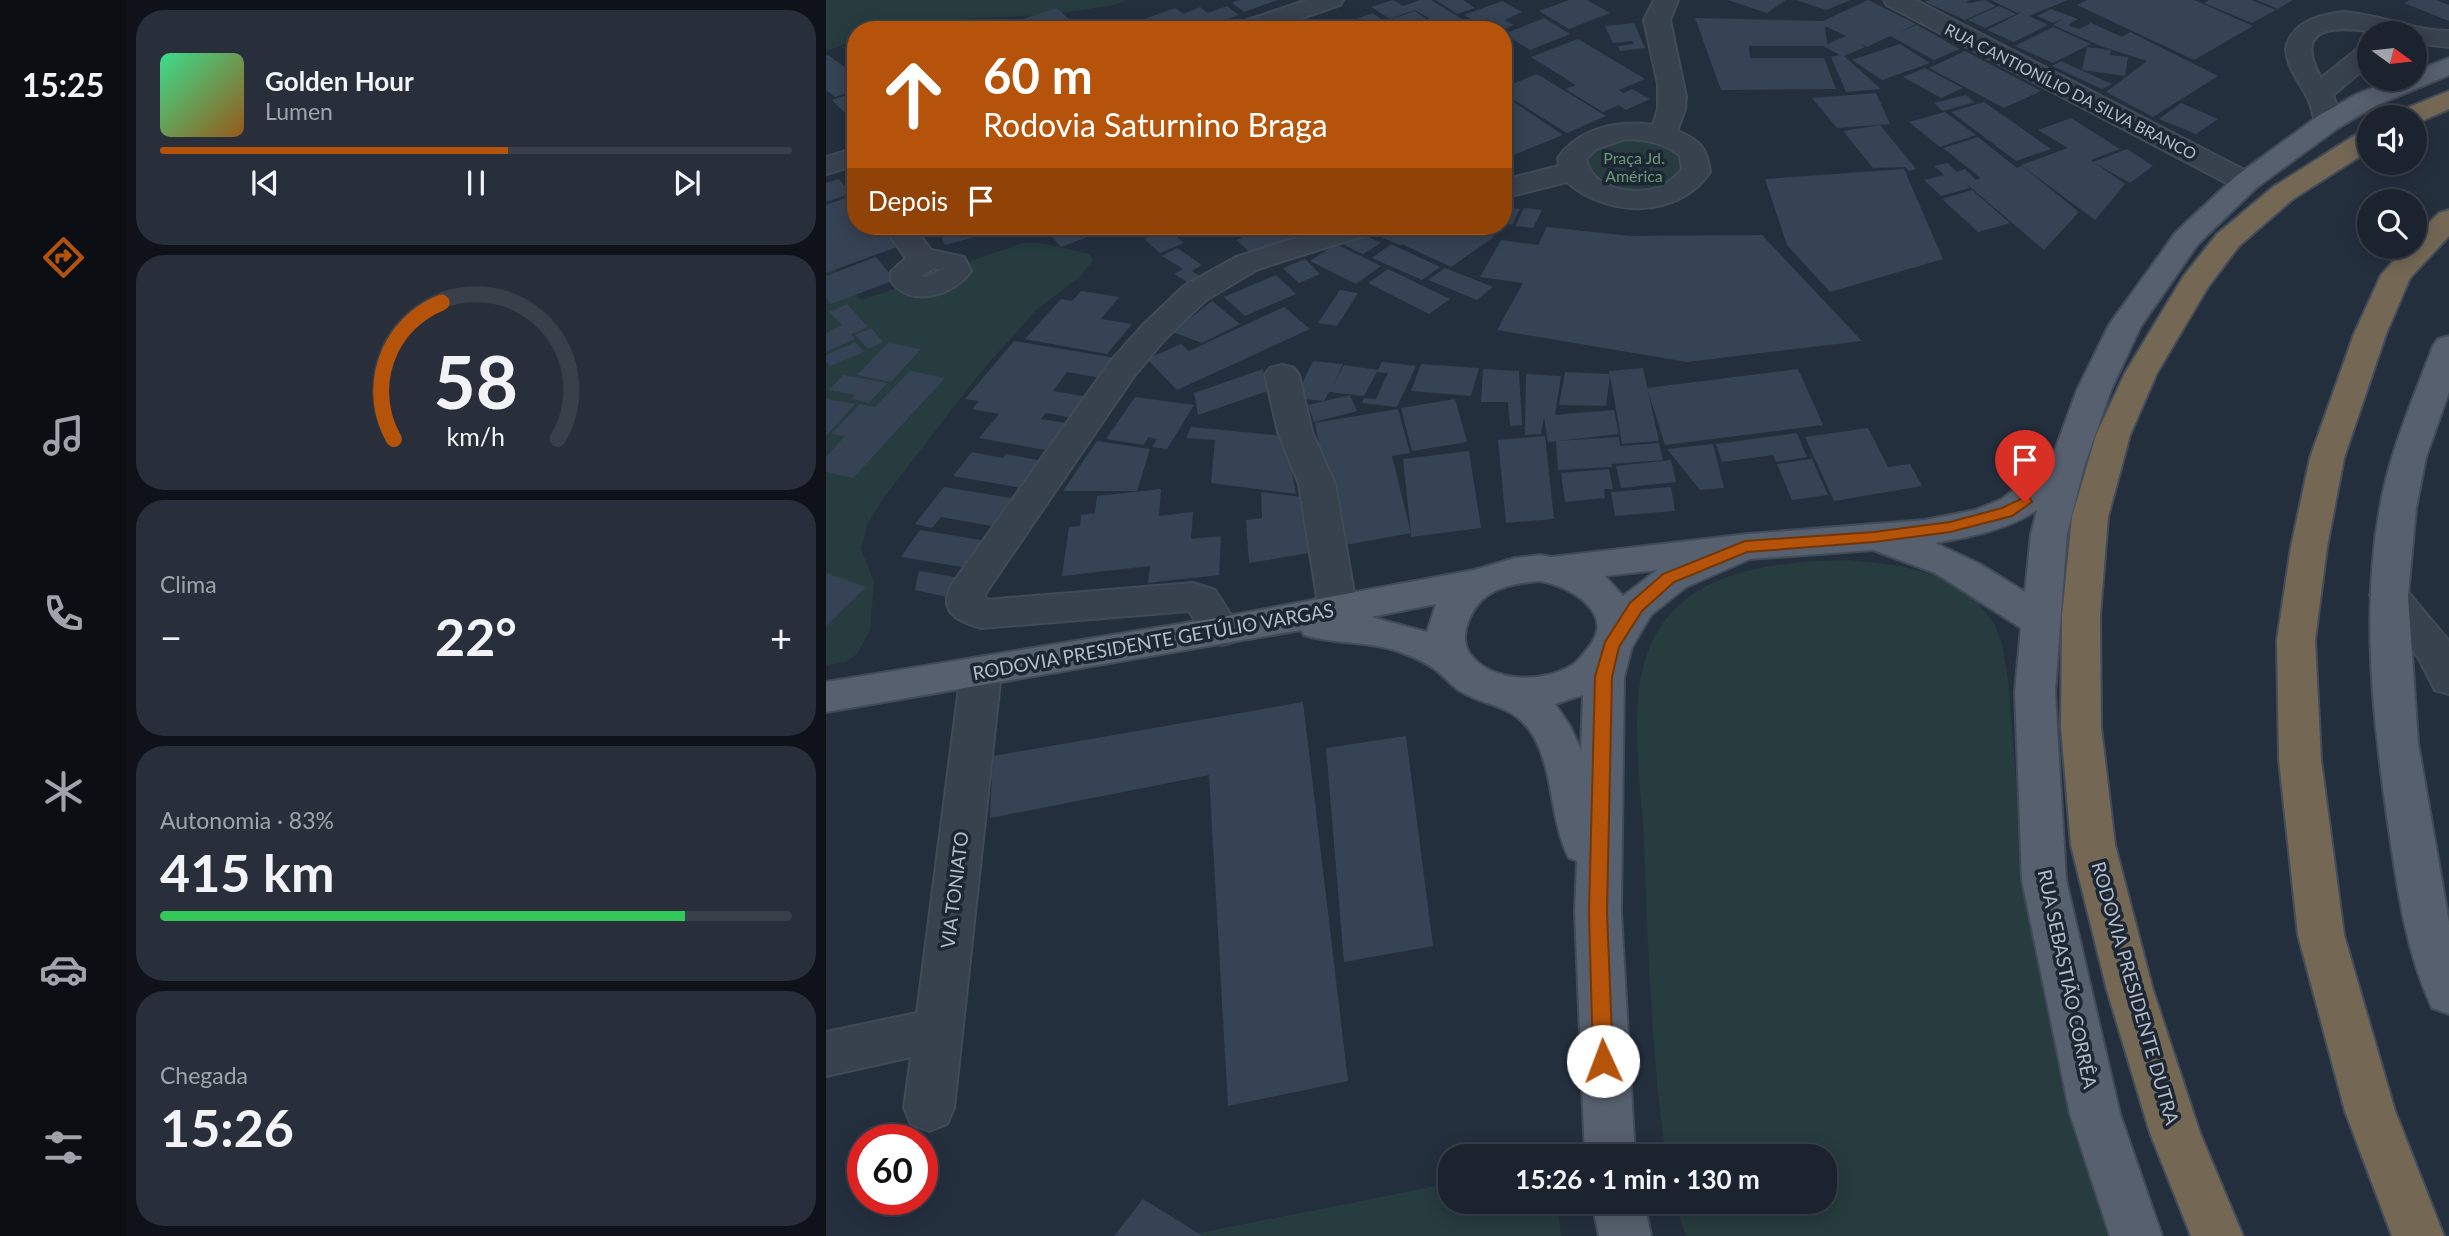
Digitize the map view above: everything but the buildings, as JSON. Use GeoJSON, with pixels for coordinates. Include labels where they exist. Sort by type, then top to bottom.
{"type":"FeatureCollection","features":[{"type":"Feature","properties":{"kind":"highway"},"geometry":{"type":"LineString","coordinates":[[2427,109],[2449,99]]}},
{"type":"Feature","properties":{"kind":"highway","name":"RODOVIA PRESIDENTE DUTRA"},"geometry":{"type":"LineString","coordinates":[[2217,1236],[2175,1133],[2130,990],[2093,845],[2081,727],[2081,616],[2090,517],[2113,435],[2141,373],[2194,284],[2228,240],[2283,193],[2357,146]]}},
{"type":"Feature","properties":{"kind":"highway"},"geometry":{"type":"LineString","coordinates":[[2418,1236],[2370,1111],[2321,935],[2300,760],[2296,640],[2309,547],[2327,458],[2370,334],[2396,275],[2449,219]]}},
{"type":"Feature","properties":{"kind":"main road","name":"RUA SEBASTIÃO CORRÊA"},"geometry":{"type":"LineString","coordinates":[[2136,1236],[2095,1114],[2044,880],[2035,692],[2049,534],[2066,467],[2094,390],[2125,325],[2187,238],[2246,182],[2328,122],[2366,100],[2449,66]]}},
{"type":"Feature","properties":{"kind":"main road"},"geometry":{"type":"LineString","coordinates":[[2449,346],[2409,457],[2398,508],[2389,595],[2399,756],[2423,911],[2449,993]]}},
{"type":"Feature","properties":{"kind":"main road"},"geometry":{"type":"LineString","coordinates":[[1454,662],[1446,636],[1448,618],[1456,603],[1480,582],[1519,570],[1550,570],[1950,527],[2007,512],[2025,502],[2066,467]]}},
{"type":"Feature","properties":{"kind":"main road"},"geometry":{"type":"LineString","coordinates":[[1863,538],[1896,544],[1938,558],[1979,580],[2040,621]]}},
{"type":"Feature","properties":{"kind":"main road"},"geometry":{"type":"LineString","coordinates":[[1510,693],[1546,691],[1570,685],[1596,668],[1641,602],[1668,578],[1745,547]]}},
{"type":"Feature","properties":{"kind":"main road"},"geometry":{"type":"LineString","coordinates":[[1550,570],[1570,574],[1587,583],[1606,600],[1614,622],[1604,677],[1602,706],[1598,912],[1609,1144]]}},
{"type":"Feature","properties":{"kind":"main road","name":"RODOVIA PRESIDENTE GETÚLIO VARGAS"},"geometry":{"type":"LineString","coordinates":[[826,696],[1222,631],[1480,582]]}},
{"type":"Feature","properties":{"kind":"main road"},"geometry":{"type":"LineString","coordinates":[[1271,622],[1347,627],[1385,633],[1426,646],[1454,662],[1477,682],[1524,698],[1540,714],[1565,762],[1598,912]]}},
{"type":"Feature","properties":{"kind":"main road"},"geometry":{"type":"LineString","coordinates":[[1621,1214],[1626,1236]]}},
{"type":"Feature","properties":{"kind":"street"},"geometry":{"type":"LineString","coordinates":[[1269,21],[1331,0]]}},
{"type":"Feature","properties":{"kind":"street"},"geometry":{"type":"LineString","coordinates":[[1661,134],[1669,122],[1674,103],[1657,20],[1666,0]]}},
{"type":"Feature","properties":{"kind":"street","name":"RUA CANTIONÍLIO DA SILVA BRANCO"},"geometry":{"type":"LineString","coordinates":[[1896,0],[2246,182]]}},
{"type":"Feature","properties":{"kind":"street"},"geometry":{"type":"LineString","coordinates":[[2328,122],[2325,103],[2311,81],[2298,51],[2298,44],[2312,29],[2326,22],[2357,22]]}},
{"type":"Feature","properties":{"kind":"street"},"geometry":{"type":"LineString","coordinates":[[2427,38],[2449,39]]}},
{"type":"Feature","properties":{"kind":"street"},"geometry":{"type":"LineString","coordinates":[[2320,92],[2357,62]]}},
{"type":"Feature","properties":{"kind":"street"},"geometry":{"type":"LineString","coordinates":[[1642,131],[1661,134],[1686,145],[1694,154],[1697,163],[1696,172],[1690,181],[1667,195],[1633,200],[1608,196],[1586,188],[1572,172],[1571,160],[1577,150],[1604,135],[1642,131]]}},
{"type":"Feature","properties":{"kind":"street"},"geometry":{"type":"LineString","coordinates":[[1512,187],[1572,172]]}},
{"type":"Feature","properties":{"kind":"street"},"geometry":{"type":"LineString","coordinates":[[905,235],[924,261]]}},
{"type":"Feature","properties":{"kind":"street"},"geometry":{"type":"LineString","coordinates":[[1222,631],[1202,600],[1186,596],[999,613],[974,612],[966,606],[967,593],[1122,369],[1154,332],[1195,293],[1247,263],[1336,235]]}},
{"type":"Feature","properties":{"kind":"street"},"geometry":{"type":"LineString","coordinates":[[1282,375],[1295,432],[1317,484],[1338,610]]}},
{"type":"Feature","properties":{"kind":"street"},"geometry":{"type":"LineString","coordinates":[[2389,595],[2434,649],[2449,679]]}},
{"type":"Feature","properties":{"kind":"street","name":"VIA TONIATO"},"geometry":{"type":"LineString","coordinates":[[929,1108],[981,672]]}},
{"type":"Feature","properties":{"kind":"street"},"geometry":{"type":"LineString","coordinates":[[826,1054],[937,1030]]}},
{"type":"Feature","properties":{"kind":"green space"},"geometry":{"type":"Polygon","coordinates":[[[826,0],[1129,0],[1109,6],[1046,15],[930,21],[847,21],[847,43],[826,51],[826,0]]]}},
{"type":"Feature","properties":{"kind":"green space","name":"Praça Jd. América"},"geometry":{"type":"Polygon","coordinates":[[[1622,136],[1677,146],[1691,170],[1659,194],[1600,191],[1581,155],[1622,136]]]}},
{"type":"Feature","properties":{"kind":"green space"},"geometry":{"type":"Polygon","coordinates":[[[1023,243],[1040,243],[1086,253],[1093,260],[1080,277],[1037,309],[980,373],[882,500],[867,525],[861,549],[874,582],[870,630],[857,654],[845,662],[826,665],[826,259],[861,300],[906,285],[910,287],[959,265],[1023,243]]]}},
{"type":"Feature","properties":{"kind":"green space"},"geometry":{"type":"Polygon","coordinates":[[[1850,560],[1901,566],[1942,577],[1973,596],[1995,625],[2002,643],[2008,679],[2018,805],[2035,909],[2107,1236],[1686,1236],[1679,1214],[1837,1214],[1837,1144],[1664,1144],[1649,962],[1637,709],[1649,649],[1661,626],[1678,606],[1698,591],[1721,579],[1746,571],[1799,562],[1850,560]]]}},
{"type":"Feature","properties":{"kind":"green space"},"geometry":{"type":"Polygon","coordinates":[[[1438,1186],[1438,1214],[1558,1214],[1561,1236],[1184,1236],[1438,1186]]]}},
{"type":"Feature","properties":{"kind":"route"},"geometry":{"type":"LineString","coordinates":[[1603,1061],[1598,912],[1604,677],[1611,646],[1636,607],[1668,578],[1745,547],[1874,537],[1950,527],[2007,512],[2025,502]]}}]}
